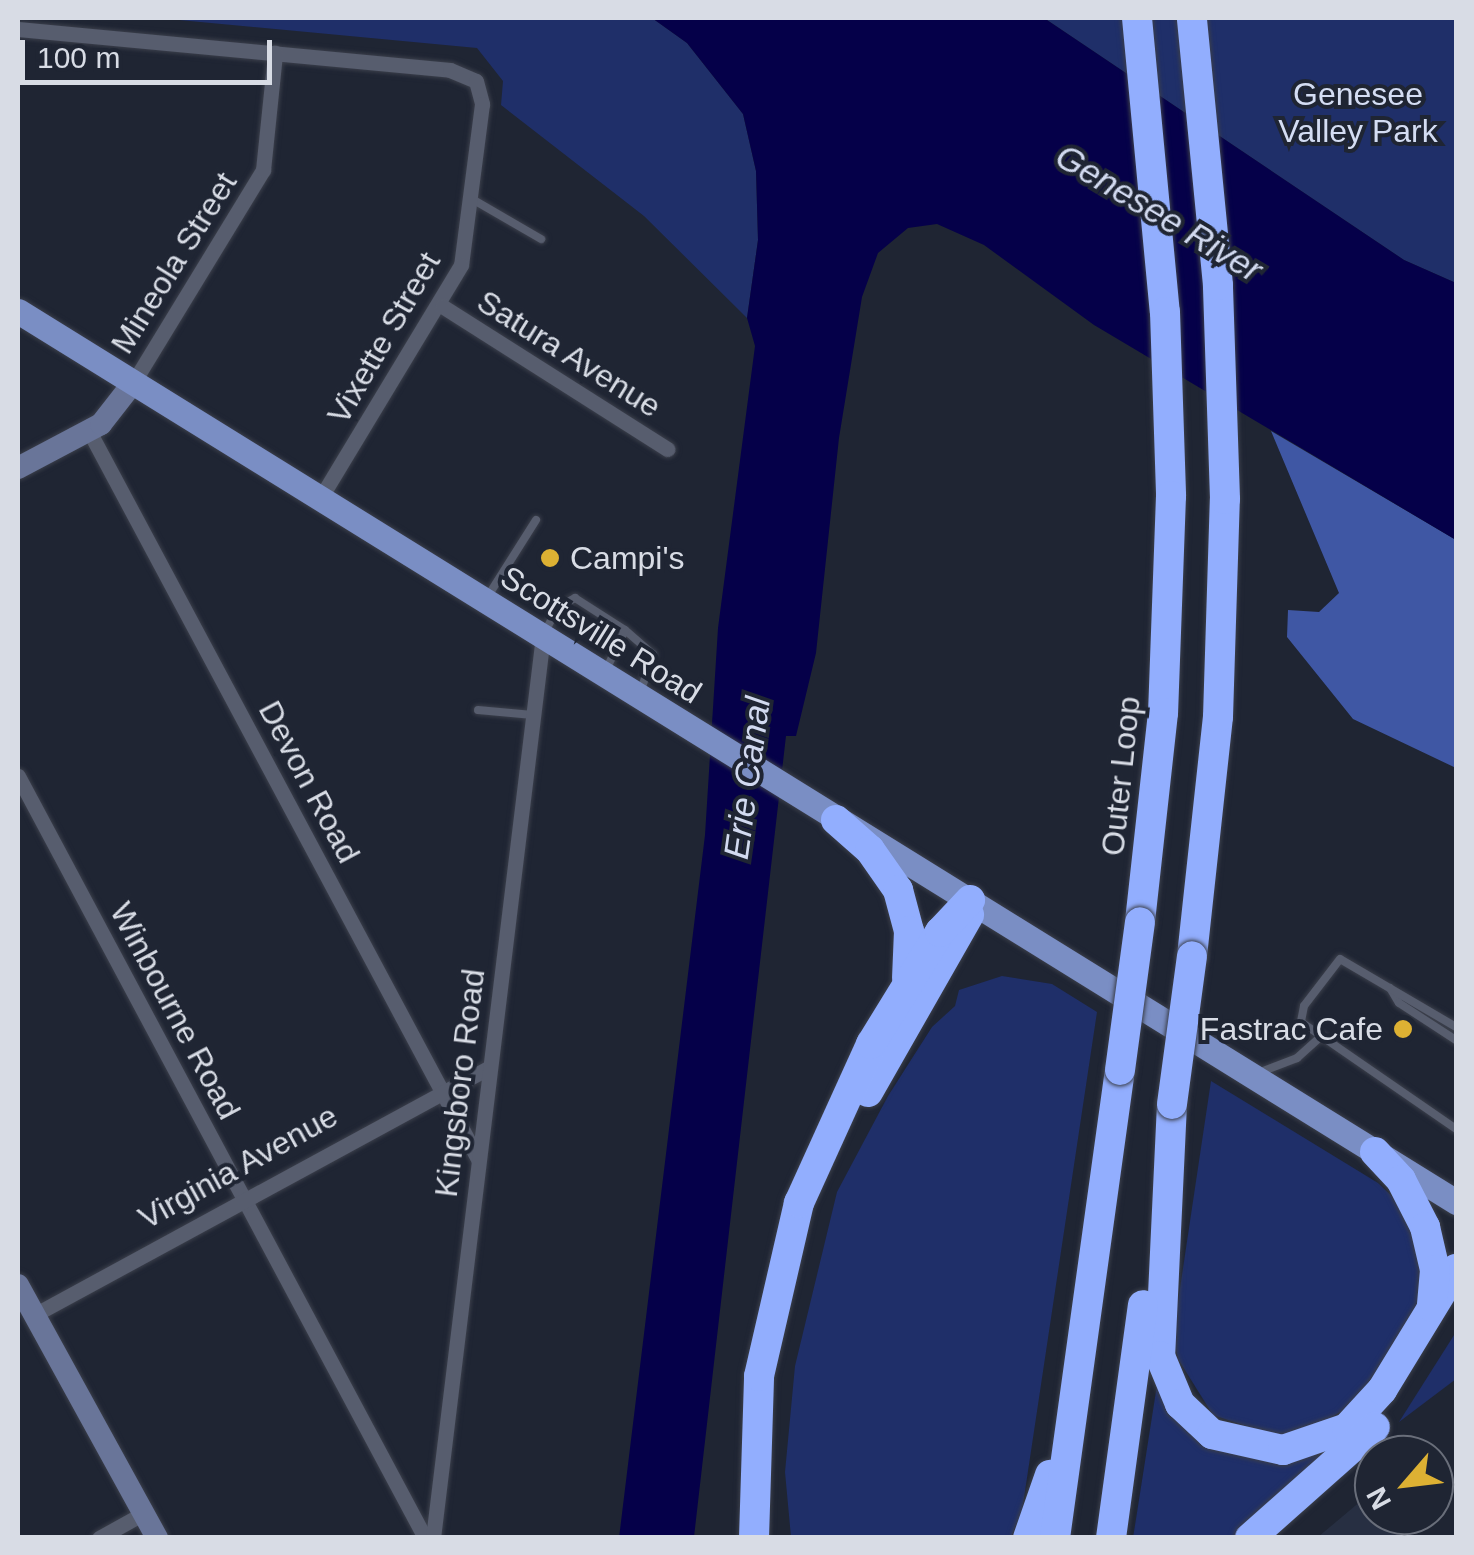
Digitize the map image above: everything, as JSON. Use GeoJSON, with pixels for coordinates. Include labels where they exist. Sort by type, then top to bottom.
{"type":"FeatureCollection","features":[{"type":"Feature","properties":{"kind":"highway","name":"Outer Loop"},"geometry":{"type":"LineString","coordinates":[[1056,1538],[1160,757],[1170,434],[1137,18]]}},
{"type":"Feature","properties":{"kind":"highway"},"geometry":{"type":"LineString","coordinates":[[1111,1538],[1212,793],[1225,576],[1224,378],[1192,18]]}},
{"type":"Feature","properties":{"kind":"highway"},"geometry":{"type":"LineString","coordinates":[[836,820],[870,850],[898,890],[910,945],[901,995]]}},
{"type":"Feature","properties":{"kind":"highway"},"geometry":{"type":"LineString","coordinates":[[754,1538],[755,1405],[785,1248],[833,1118],[940,932],[970,900]]}},
{"type":"Feature","properties":{"kind":"highway"},"geometry":{"type":"LineString","coordinates":[[775,1538],[768,1488],[772,1402],[809,1226],[853,1121],[959,940],[970,900]]}},
{"type":"Feature","properties":{"kind":"highway"},"geometry":{"type":"LineString","coordinates":[[1172,1104],[1159,1346],[1169,1386],[1195,1420],[1221,1438],[1263,1450],[1330,1438],[1369,1407],[1443,1311]]}},
{"type":"Feature","properties":{"kind":"highway"},"geometry":{"type":"LineString","coordinates":[[1375,1152],[1408,1190],[1428,1235],[1443,1311]]}},
{"type":"Feature","properties":{"kind":"highway"},"geometry":{"type":"LineString","coordinates":[[1250,1538],[1386,1416],[1443,1311],[1456,1270]]}},
{"type":"Feature","properties":{"kind":"highway"},"geometry":{"type":"LineString","coordinates":[[1028,1538],[1059,1441],[1085,1321]]}},
{"type":"Feature","properties":{"kind":"main road","name":"Scottsville Road"},"geometry":{"type":"LineString","coordinates":[[18,311],[1456,1202]]}},
{"type":"Feature","properties":{"kind":"street"},"geometry":{"type":"LineString","coordinates":[[18,29],[62,26],[275,54]]}},
{"type":"Feature","properties":{"kind":"street","name":"Vixette Street"},"geometry":{"type":"LineString","coordinates":[[275,54],[457,71],[476,81],[482,104],[464,255],[442,306],[322,497]]}},
{"type":"Feature","properties":{"kind":"street","name":"Mineola Street"},"geometry":{"type":"LineString","coordinates":[[133,383],[263,170],[275,54]]}},
{"type":"Feature","properties":{"kind":"street","name":"Satura Avenue"},"geometry":{"type":"LineString","coordinates":[[442,306],[667,449]]}},
{"type":"Feature","properties":{"kind":"street"},"geometry":{"type":"LineString","coordinates":[[18,468],[89,431],[114,412],[133,383]]}},
{"type":"Feature","properties":{"kind":"street","name":"Devon Road"},"geometry":{"type":"LineString","coordinates":[[89,431],[479,1161]]}},
{"type":"Feature","properties":{"kind":"street","name":"Kingsboro Road"},"geometry":{"type":"LineString","coordinates":[[433,1538],[543,636]]}},
{"type":"Feature","properties":{"kind":"street","name":"Winbourne Road"},"geometry":{"type":"LineString","coordinates":[[18,776],[424,1538]]}},
{"type":"Feature","properties":{"kind":"street","name":"Virginia Avenue"},"geometry":{"type":"LineString","coordinates":[[26,1320],[490,1067]]}},
{"type":"Feature","properties":{"kind":"street"},"geometry":{"type":"LineString","coordinates":[[18,1285],[26,1320],[157,1538]]}},
{"type":"Feature","properties":{"kind":"street"},"geometry":{"type":"LineString","coordinates":[[100,1538],[144,1513]]}},
{"type":"Feature","properties":{"kind":"lane"},"geometry":{"type":"LineString","coordinates":[[472,199],[541,239]]}},
{"type":"Feature","properties":{"kind":"lane"},"geometry":{"type":"LineString","coordinates":[[486,600],[536,520]]}},
{"type":"Feature","properties":{"kind":"lane"},"geometry":{"type":"LineString","coordinates":[[543,636],[557,608],[575,598],[625,630],[652,654],[638,697]]}},
{"type":"Feature","properties":{"kind":"lane"},"geometry":{"type":"LineString","coordinates":[[604,674],[625,630]]}},
{"type":"Feature","properties":{"kind":"lane"},"geometry":{"type":"LineString","coordinates":[[478,710],[533,715]]}},
{"type":"Feature","properties":{"kind":"lane"},"geometry":{"type":"LineString","coordinates":[[1456,1027],[1340,959],[1304,1006],[1304,1030],[1453,1127],[1456,1112]]}},
{"type":"Feature","properties":{"kind":"lane"},"geometry":{"type":"LineString","coordinates":[[1389,987],[1399,1003],[1456,1040]]}},
{"type":"Feature","properties":{"kind":"lane"},"geometry":{"type":"LineString","coordinates":[[1251,1074],[1298,1058],[1318,1039]]}},
{"type":"Feature","properties":{"kind":"shaded area"},"geometry":{"type":"Polygon","coordinates":[[[1271,431],[1456,540],[1456,768],[1353,719],[1287,637],[1288,610],[1319,612],[1339,593],[1271,431]]]}},
{"type":"Feature","properties":{"kind":"shaded area"},"geometry":{"type":"Polygon","coordinates":[[[1354,1507],[1354,1535],[1400,1537],[1318,1537],[1354,1507]]]}},
{"type":"Feature","properties":{"kind":"green space"},"geometry":{"type":"Polygon","coordinates":[[[158,18],[652,18],[687,43],[743,114],[756,171],[758,240],[747,318],[644,216],[501,105],[503,81],[477,48],[158,18]]]}},
{"type":"Feature","properties":{"kind":"green space","name":"Genesee Valley Park"},"geometry":{"type":"Polygon","coordinates":[[[1044,18],[1456,18],[1456,283],[1404,260],[1044,18]]]}},
{"type":"Feature","properties":{"kind":"green space"},"geometry":{"type":"Polygon","coordinates":[[[1002,976],[1052,984],[1097,1012],[1022,1511],[1011,1537],[791,1537],[785,1472],[795,1366],[837,1192],[888,1096],[932,1027],[955,1006],[959,990],[1002,976]]]}},
{"type":"Feature","properties":{"kind":"green space"},"geometry":{"type":"Polygon","coordinates":[[[1211,1081],[1378,1183],[1400,1204],[1421,1245],[1419,1302],[1387,1356],[1352,1405],[1305,1433],[1273,1435],[1213,1415],[1178,1359],[1173,1335],[1211,1081]]]}},
{"type":"Feature","properties":{"kind":"green space"},"geometry":{"type":"Polygon","coordinates":[[[1456,1332],[1456,1379],[1399,1422],[1456,1332]]]}},
{"type":"Feature","properties":{"kind":"green space"},"geometry":{"type":"Polygon","coordinates":[[[1157,1385],[1233,1454],[1300,1458],[1354,1436],[1232,1537],[1133,1538],[1157,1385]]]}},
{"type":"Feature","properties":{"kind":"water"},"geometry":{"type":"Polygon","coordinates":[[[652,18],[1044,18],[1404,260],[1456,283],[1456,540],[1094,325],[984,245],[937,224],[908,228],[878,253],[862,297],[839,438],[816,653],[796,736],[786,736],[694,1537],[619,1538],[705,835],[718,628],[755,346],[747,318],[758,240],[756,171],[743,114],[687,43],[652,18]]]}},
{"type":"Feature","properties":{"kind":"place","name":"Campi's"},"geometry":{"type":"Point","coordinates":[550,558]}},
{"type":"Feature","properties":{"kind":"place","name":"Fastrac Cafe"},"geometry":{"type":"Point","coordinates":[1403,1029]}},
{"type":"Feature","properties":{"kind":"water label","name":"Genesee River"},"geometry":{"type":"Point","coordinates":[1159,213]}},
{"type":"Feature","properties":{"kind":"water label","name":"Erie Canal"},"geometry":{"type":"Point","coordinates":[747,778]}}]}
